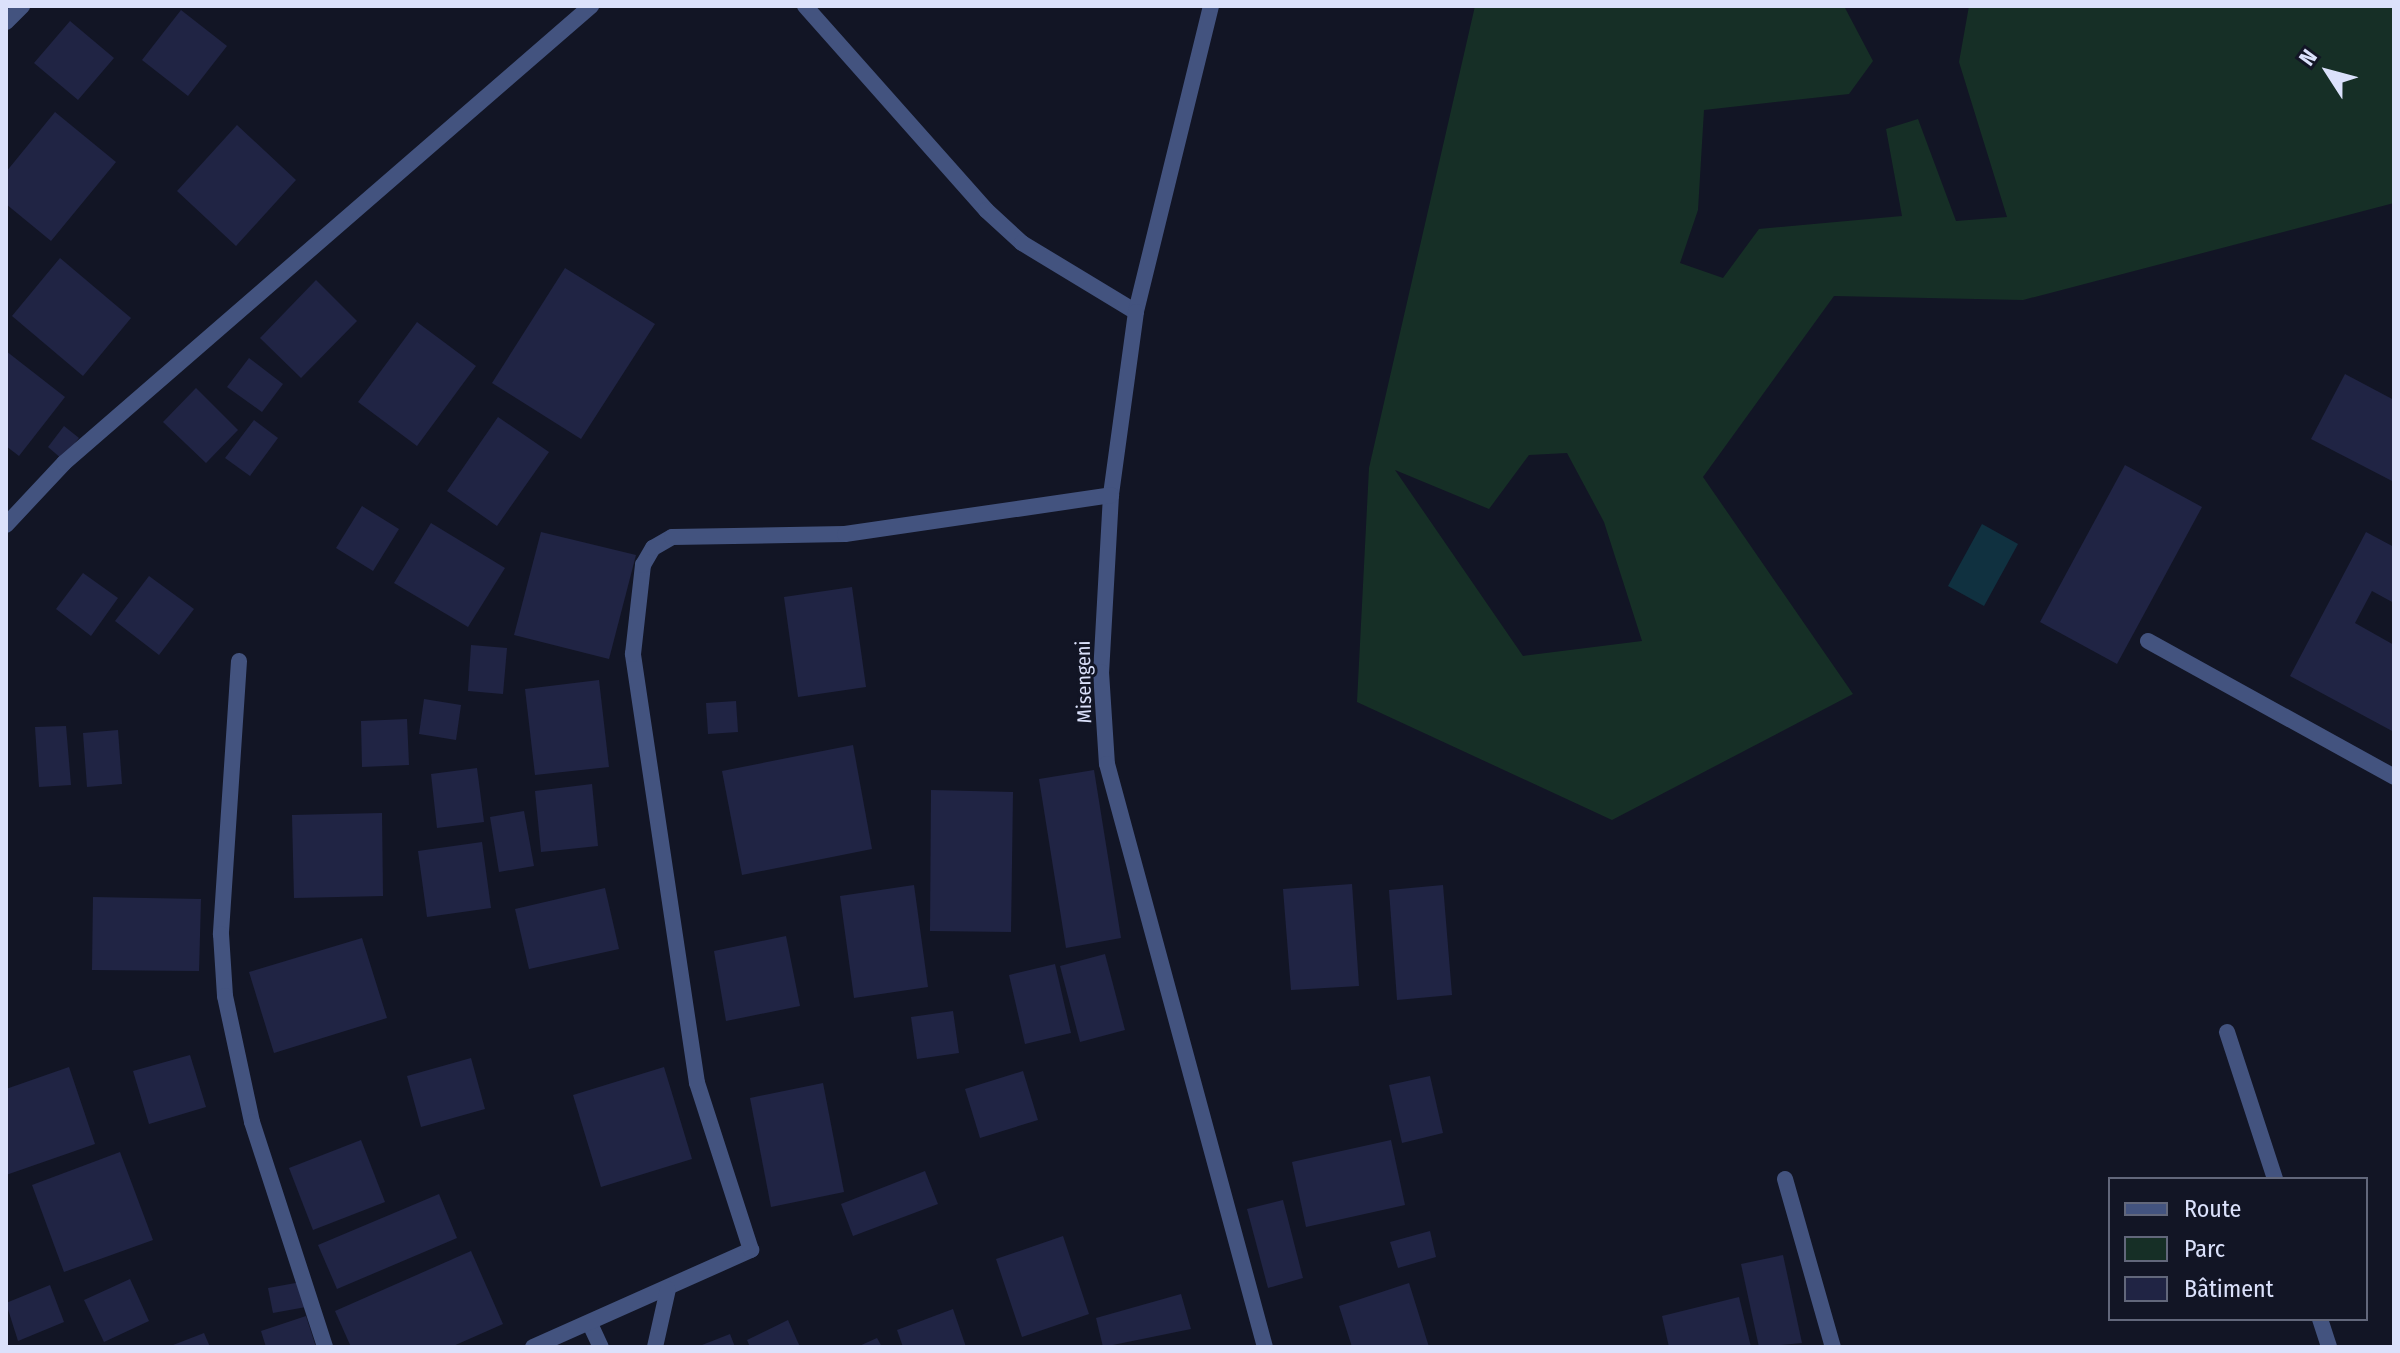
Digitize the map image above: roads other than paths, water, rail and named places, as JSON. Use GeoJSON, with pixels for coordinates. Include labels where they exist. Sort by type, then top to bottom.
{"type":"FeatureCollection","features":[{"type":"Feature","properties":{"kind":"street"},"geometry":{"type":"LineString","coordinates":[[6,22],[22,6]]}},
{"type":"Feature","properties":{"kind":"street"},"geometry":{"type":"LineString","coordinates":[[6,525],[64,463],[591,6]]}},
{"type":"Feature","properties":{"kind":"street"},"geometry":{"type":"LineString","coordinates":[[805,6],[986,210],[1022,243],[1136,312]]}},
{"type":"Feature","properties":{"kind":"street","name":"Misengeni"},"geometry":{"type":"LineString","coordinates":[[1211,6],[1136,312],[1111,495],[1101,672],[1107,764],[1265,1347]]}},
{"type":"Feature","properties":{"kind":"street"},"geometry":{"type":"LineString","coordinates":[[533,1347],[591,1326],[751,1250],[695,1068],[633,654],[643,565],[672,537],[845,534],[1111,495]]}},
{"type":"Feature","properties":{"kind":"street"},"geometry":{"type":"LineString","coordinates":[[2148,641],[2394,777]]}},
{"type":"Feature","properties":{"kind":"street"},"geometry":{"type":"LineString","coordinates":[[239,661],[221,934],[225,996],[252,1122],[325,1347]]}},
{"type":"Feature","properties":{"kind":"street"},"geometry":{"type":"LineString","coordinates":[[2227,1032],[2274,1177]]}},
{"type":"Feature","properties":{"kind":"street"},"geometry":{"type":"LineString","coordinates":[[1785,1179],[1833,1347]]}},
{"type":"Feature","properties":{"kind":"street"},"geometry":{"type":"LineString","coordinates":[[655,1347],[668,1289]]}},
{"type":"Feature","properties":{"kind":"street"},"geometry":{"type":"LineString","coordinates":[[2321,1321],[2329,1347]]}},
{"type":"Feature","properties":{"kind":"street"},"geometry":{"type":"LineString","coordinates":[[591,1326],[601,1347]]}},
{"type":"Feature","properties":{"kind":"water"},"geometry":{"type":"Polygon","coordinates":[[[1982,524],[2018,544],[1984,606],[1948,586],[1982,524]]]}}]}
